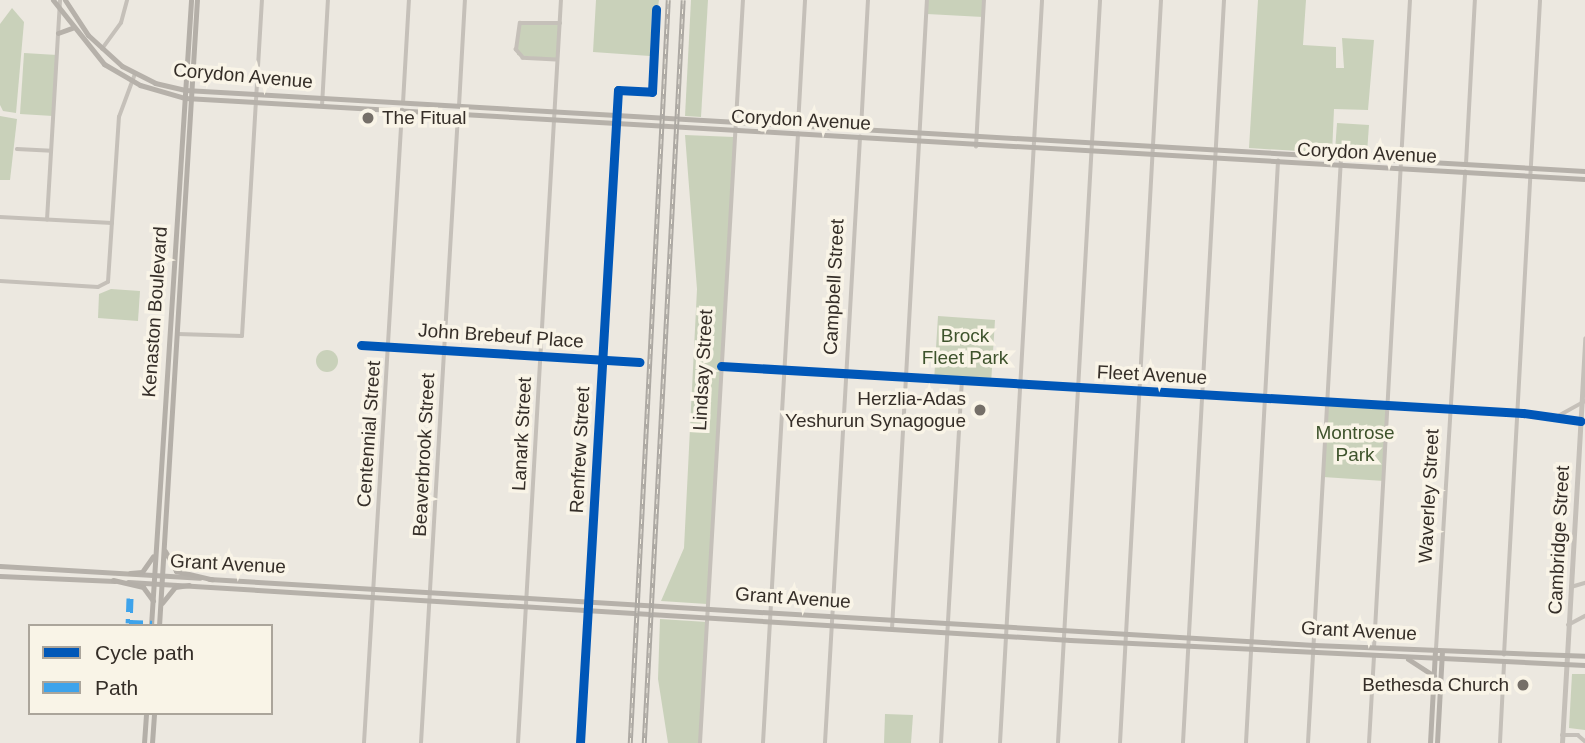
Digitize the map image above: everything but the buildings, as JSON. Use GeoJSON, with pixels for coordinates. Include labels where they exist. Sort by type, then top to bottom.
{"type":"FeatureCollection","features":[{"type":"Feature","properties":{"kind":"main road","name":"Corydon Avenue"},"geometry":{"type":"LineString","coordinates":[[53,0],[95,54],[131,82],[188,99],[976,147],[1585,179]]}},
{"type":"Feature","properties":{"kind":"main road","name":"Corydon Avenue"},"geometry":{"type":"LineString","coordinates":[[62,0],[101,49],[135,74],[188,90],[1092,145],[1585,171]]}},
{"type":"Feature","properties":{"kind":"main road","name":"Kenaston Boulevard"},"geometry":{"type":"LineString","coordinates":[[159,624],[178,334],[191,0]]}},
{"type":"Feature","properties":{"kind":"main road","name":"Kenaston Boulevard"},"geometry":{"type":"LineString","coordinates":[[188,90],[197,0]]}},
{"type":"Feature","properties":{"kind":"main road"},"geometry":{"type":"LineString","coordinates":[[58,33],[70,25],[75,17]]}},
{"type":"Feature","properties":{"kind":"main road","name":"Kenaston Boulevard"},"geometry":{"type":"LineString","coordinates":[[151,624],[188,99]]}},
{"type":"Feature","properties":{"kind":"main road"},"geometry":{"type":"LineString","coordinates":[[130,573],[151,564],[158,533]]}},
{"type":"Feature","properties":{"kind":"main road"},"geometry":{"type":"LineString","coordinates":[[164,549],[176,571],[212,579]]}},
{"type":"Feature","properties":{"kind":"main road","name":"Grant Avenue"},"geometry":{"type":"LineString","coordinates":[[0,566],[1064,631],[1566,658],[1585,656]]}},
{"type":"Feature","properties":{"kind":"main road","name":"Grant Avenue"},"geometry":{"type":"LineString","coordinates":[[0,576],[113,580],[1125,643],[1566,667],[1585,665]]}},
{"type":"Feature","properties":{"kind":"main road"},"geometry":{"type":"LineString","coordinates":[[113,580],[143,587],[154,602]]}},
{"type":"Feature","properties":{"kind":"main road"},"geometry":{"type":"LineString","coordinates":[[160,606],[175,587],[188,585]]}},
{"type":"Feature","properties":{"kind":"main road","name":"Waverley Street"},"geometry":{"type":"LineString","coordinates":[[1437,743],[1438,651]]}},
{"type":"Feature","properties":{"kind":"main road"},"geometry":{"type":"LineString","coordinates":[[1405,658],[1434,676]]}},
{"type":"Feature","properties":{"kind":"main road","name":"Waverley Street"},"geometry":{"type":"LineString","coordinates":[[1430,743],[1434,676],[1438,660]]}},
{"type":"Feature","properties":{"kind":"main road"},"geometry":{"type":"LineString","coordinates":[[144,743],[146,715]]}},
{"type":"Feature","properties":{"kind":"main road"},"geometry":{"type":"LineString","coordinates":[[152,743],[154,715]]}},
{"type":"Feature","properties":{"kind":"street"},"geometry":{"type":"LineString","coordinates":[[47,220],[62,0]]}},
{"type":"Feature","properties":{"kind":"street"},"geometry":{"type":"LineString","coordinates":[[95,54],[121,23],[127,0]]}},
{"type":"Feature","properties":{"kind":"street"},"geometry":{"type":"LineString","coordinates":[[178,334],[242,336],[262,0]]}},
{"type":"Feature","properties":{"kind":"street"},"geometry":{"type":"LineString","coordinates":[[322,108],[328,0]]}},
{"type":"Feature","properties":{"kind":"street","name":"Centennial Street"},"geometry":{"type":"LineString","coordinates":[[364,743],[409,0]]}},
{"type":"Feature","properties":{"kind":"street","name":"Beaverbrook Street"},"geometry":{"type":"LineString","coordinates":[[421,743],[465,0]]}},
{"type":"Feature","properties":{"kind":"street","name":"Lanark Street"},"geometry":{"type":"LineString","coordinates":[[518,743],[561,0]]}},
{"type":"Feature","properties":{"kind":"street","name":"Lindsay Street"},"geometry":{"type":"LineString","coordinates":[[700,743],[743,0]]}},
{"type":"Feature","properties":{"kind":"street"},"geometry":{"type":"LineString","coordinates":[[763,743],[805,0]]}},
{"type":"Feature","properties":{"kind":"street","name":"Campbell Street"},"geometry":{"type":"LineString","coordinates":[[825,743],[868,0]]}},
{"type":"Feature","properties":{"kind":"street"},"geometry":{"type":"LineString","coordinates":[[892,629],[927,0]]}},
{"type":"Feature","properties":{"kind":"street"},"geometry":{"type":"LineString","coordinates":[[976,147],[984,0]]}},
{"type":"Feature","properties":{"kind":"street"},"geometry":{"type":"LineString","coordinates":[[1000,743],[1042,0]]}},
{"type":"Feature","properties":{"kind":"street"},"geometry":{"type":"LineString","coordinates":[[1058,743],[1100,0]]}},
{"type":"Feature","properties":{"kind":"street"},"geometry":{"type":"LineString","coordinates":[[1120,743],[1161,0]]}},
{"type":"Feature","properties":{"kind":"street"},"geometry":{"type":"LineString","coordinates":[[1183,743],[1224,0]]}},
{"type":"Feature","properties":{"kind":"street"},"geometry":{"type":"LineString","coordinates":[[1369,743],[1410,0]]}},
{"type":"Feature","properties":{"kind":"street","name":"Waverley Street"},"geometry":{"type":"LineString","coordinates":[[1438,651],[1475,0]]}},
{"type":"Feature","properties":{"kind":"street"},"geometry":{"type":"LineString","coordinates":[[1504,655],[1541,0]]}},
{"type":"Feature","properties":{"kind":"street","name":"Renfrew Street"},"geometry":{"type":"LineString","coordinates":[[580,743],[618,90],[652,92],[656,9]]}},
{"type":"Feature","properties":{"kind":"street"},"geometry":{"type":"LineString","coordinates":[[557,60],[523,58],[516,50],[520,23],[560,23]]}},
{"type":"Feature","properties":{"kind":"street"},"geometry":{"type":"LineString","coordinates":[[0,281],[103,286],[109,277],[119,117],[135,74]]}},
{"type":"Feature","properties":{"kind":"street"},"geometry":{"type":"LineString","coordinates":[[17,149],[51,151]]}},
{"type":"Feature","properties":{"kind":"street"},"geometry":{"type":"LineString","coordinates":[[1245,743],[1279,155]]}},
{"type":"Feature","properties":{"kind":"street"},"geometry":{"type":"LineString","coordinates":[[1308,743],[1341,159]]}},
{"type":"Feature","properties":{"kind":"street"},"geometry":{"type":"LineString","coordinates":[[0,217],[112,223]]}},
{"type":"Feature","properties":{"kind":"street","name":"Cambridge Street"},"geometry":{"type":"LineString","coordinates":[[1562,743],[1585,339]]}},
{"type":"Feature","properties":{"kind":"street","name":"John Brebeuf Place"},"geometry":{"type":"LineString","coordinates":[[361,345],[639,362]]}},
{"type":"Feature","properties":{"kind":"street","name":"Fleet Avenue"},"geometry":{"type":"LineString","coordinates":[[721,366],[905,379],[1517,413],[1558,416],[1580,421]]}},
{"type":"Feature","properties":{"kind":"street"},"geometry":{"type":"LineString","coordinates":[[941,743],[962,382]]}},
{"type":"Feature","properties":{"kind":"street"},"geometry":{"type":"LineString","coordinates":[[1558,416],[1583,402]]}},
{"type":"Feature","properties":{"kind":"street"},"geometry":{"type":"LineString","coordinates":[[1570,587],[1585,583]]}},
{"type":"Feature","properties":{"kind":"street"},"geometry":{"type":"LineString","coordinates":[[1568,625],[1585,616]]}},
{"type":"Feature","properties":{"kind":"street"},"geometry":{"type":"LineString","coordinates":[[1500,743],[1504,663]]}},
{"type":"Feature","properties":{"kind":"street"},"geometry":{"type":"LineString","coordinates":[[1562,735],[1578,735],[1585,741]]}},
{"type":"Feature","properties":{"kind":"green space"},"geometry":{"type":"Polygon","coordinates":[[[596,0],[659,0],[658,7],[652,9],[650,56],[593,52],[596,0]]]}},
{"type":"Feature","properties":{"kind":"green space"},"geometry":{"type":"Polygon","coordinates":[[[691,0],[708,0],[701,117],[685,116],[691,0]]]}},
{"type":"Feature","properties":{"kind":"green space"},"geometry":{"type":"Polygon","coordinates":[[[927,0],[984,0],[983,17],[927,14],[927,0]]]}},
{"type":"Feature","properties":{"kind":"green space"},"geometry":{"type":"Polygon","coordinates":[[[1258,0],[1306,0],[1303,45],[1336,47],[1336,68],[1344,68],[1342,38],[1374,40],[1368,110],[1334,109],[1332,153],[1249,148],[1258,0]]]}},
{"type":"Feature","properties":{"kind":"green space"},"geometry":{"type":"Polygon","coordinates":[[[12,8],[24,22],[16,113],[3,111],[0,105],[0,24],[12,8]]]}},
{"type":"Feature","properties":{"kind":"green space"},"geometry":{"type":"Polygon","coordinates":[[[520,23],[560,23],[557,60],[517,55],[520,23]]]}},
{"type":"Feature","properties":{"kind":"green space"},"geometry":{"type":"Polygon","coordinates":[[[24,53],[57,55],[53,116],[20,114],[24,53]]]}},
{"type":"Feature","properties":{"kind":"green space"},"geometry":{"type":"Polygon","coordinates":[[[0,116],[17,119],[10,180],[0,180],[0,116]]]}},
{"type":"Feature","properties":{"kind":"green space"},"geometry":{"type":"Polygon","coordinates":[[[1337,123],[1369,125],[1367,153],[1335,151],[1337,123]]]}},
{"type":"Feature","properties":{"kind":"green space"},"geometry":{"type":"Polygon","coordinates":[[[685,135],[734,137],[707,604],[661,601],[684,548],[697,289],[685,135]]]}},
{"type":"Feature","properties":{"kind":"green space"},"geometry":{"type":"Polygon","coordinates":[[[111,289],[140,291],[138,321],[98,318],[99,294],[111,289]]]}},
{"type":"Feature","properties":{"kind":"green space","name":"Brock Fleet Park"},"geometry":{"type":"Polygon","coordinates":[[[938,316],[995,320],[991,384],[934,381],[938,316]]]}},
{"type":"Feature","properties":{"kind":"green space"},"geometry":{"type":"Polygon","coordinates":[[[327,350],[335,353],[338,361],[335,369],[327,372],[319,369],[316,361],[319,353],[327,350]]]}},
{"type":"Feature","properties":{"kind":"green space","name":"Montrose Park"},"geometry":{"type":"Polygon","coordinates":[[[1327,402],[1388,405],[1384,481],[1323,477],[1327,402]]]}},
{"type":"Feature","properties":{"kind":"green space"},"geometry":{"type":"Polygon","coordinates":[[[660,619],[707,622],[700,743],[668,743],[658,679],[660,619]]]}},
{"type":"Feature","properties":{"kind":"green space"},"geometry":{"type":"Polygon","coordinates":[[[1572,674],[1585,674],[1585,730],[1569,728],[1572,674]]]}},
{"type":"Feature","properties":{"kind":"green space"},"geometry":{"type":"Polygon","coordinates":[[[885,714],[913,715],[911,743],[884,743],[885,714]]]}},
{"type":"Feature","properties":{"kind":"railway"},"geometry":{"type":"LineString","coordinates":[[630,743],[668,0]]}},
{"type":"Feature","properties":{"kind":"railway"},"geometry":{"type":"LineString","coordinates":[[644,743],[683,0]]}},
{"type":"Feature","properties":{"kind":"marked path"},"geometry":{"type":"LineString","coordinates":[[130,598],[129,623],[152,624]]}},
{"type":"Feature","properties":{"kind":"cycle path"},"geometry":{"type":"LineString","coordinates":[[580,743],[618,90],[652,92],[656,9]]}},
{"type":"Feature","properties":{"kind":"cycle path"},"geometry":{"type":"LineString","coordinates":[[361,345],[639,362]]}},
{"type":"Feature","properties":{"kind":"cycle path"},"geometry":{"type":"LineString","coordinates":[[721,366],[1523,413],[1580,421]]}},
{"type":"Feature","properties":{"kind":"place","name":"The Fitual"},"geometry":{"type":"Point","coordinates":[368,118]}},
{"type":"Feature","properties":{"kind":"place","name":"Herzlia-Adas Yeshurun Synagogue"},"geometry":{"type":"Point","coordinates":[980,410]}},
{"type":"Feature","properties":{"kind":"place","name":"Bethesda Church"},"geometry":{"type":"Point","coordinates":[1523,685]}}]}
